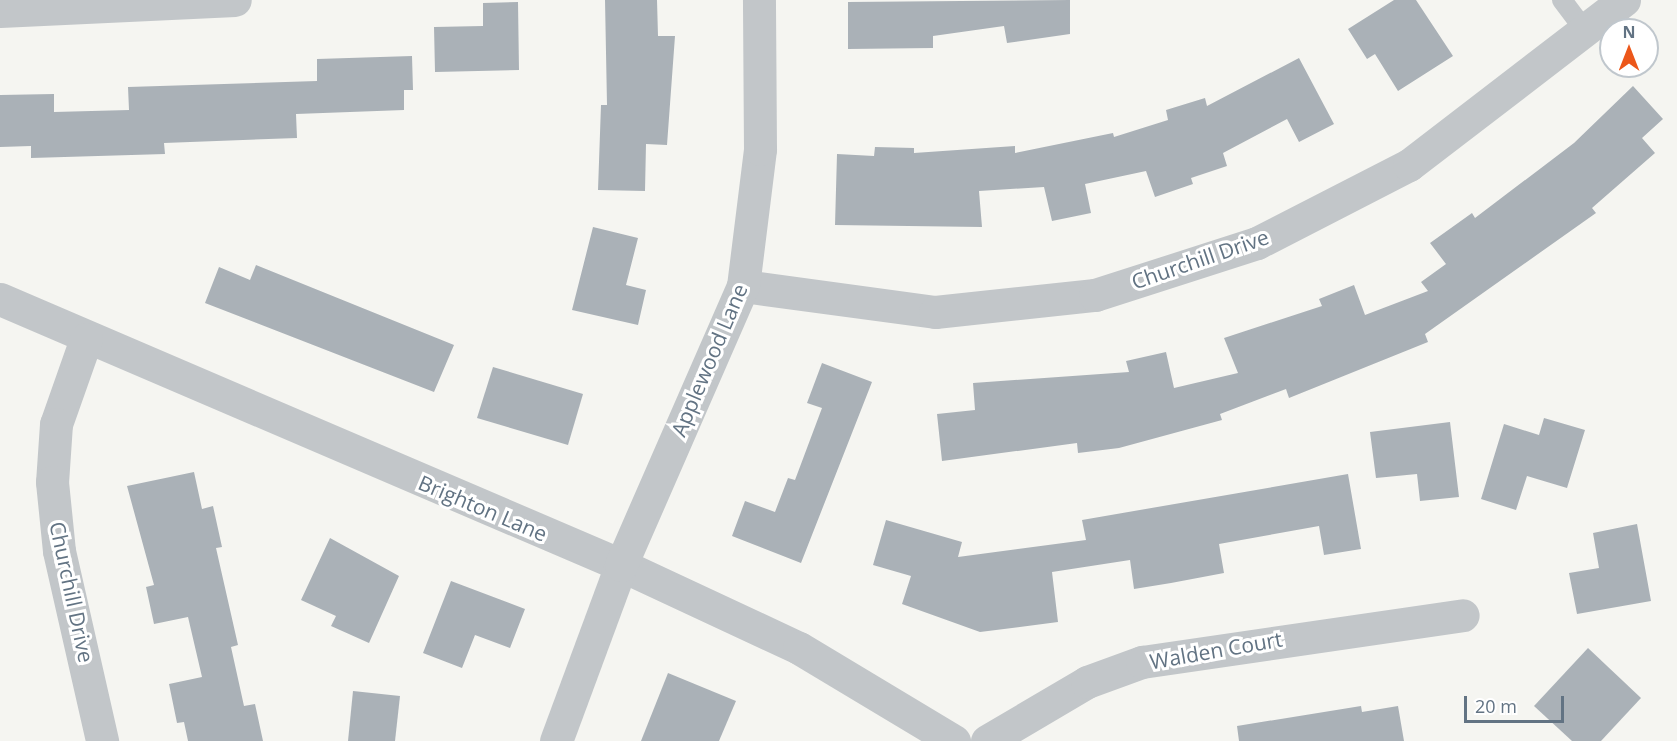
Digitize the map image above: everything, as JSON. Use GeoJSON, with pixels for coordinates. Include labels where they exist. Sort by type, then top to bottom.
{"type":"FeatureCollection","features":[{"type":"Feature","properties":{"kind":"street"},"geometry":{"type":"LineString","coordinates":[[0,11],[234,0]]}},
{"type":"Feature","properties":{"kind":"street","name":"Applewood Lane"},"geometry":{"type":"LineString","coordinates":[[556,741],[621,565],[743,286],[760,149],[759,0]]}},
{"type":"Feature","properties":{"kind":"street","name":"Churchill Drive"},"geometry":{"type":"LineString","coordinates":[[743,286],[935,312],[1095,295],[1257,243],[1409,165],[1586,33],[1624,0]]}},
{"type":"Feature","properties":{"kind":"street","name":"Brighton Lane"},"geometry":{"type":"LineString","coordinates":[[0,299],[86,339],[621,565],[799,648],[954,741]]}},
{"type":"Feature","properties":{"kind":"street","name":"Churchill Drive"},"geometry":{"type":"LineString","coordinates":[[86,339],[56,424],[52,482],[59,551],[102,741]]}},
{"type":"Feature","properties":{"kind":"street","name":"Walden Court"},"geometry":{"type":"LineString","coordinates":[[987,741],[1087,682],[1142,662],[1463,615]]}},
{"type":"Feature","properties":{"kind":"lane"},"geometry":{"type":"LineString","coordinates":[[1562,0],[1586,33]]}},
{"type":"Feature","properties":{"kind":"building"},"geometry":{"type":"Polygon","coordinates":[[[605,0],[657,0],[658,36],[675,36],[667,145],[646,144],[645,191],[598,190],[601,105],[607,105],[605,0]]]}},
{"type":"Feature","properties":{"kind":"building"},"geometry":{"type":"Polygon","coordinates":[[[1070,0],[1070,34],[1007,43],[1004,26],[933,36],[933,48],[848,49],[848,2],[1070,0]]]}},
{"type":"Feature","properties":{"kind":"building"},"geometry":{"type":"Polygon","coordinates":[[[1394,0],[1416,0],[1453,56],[1398,91],[1375,54],[1367,59],[1348,29],[1394,0]]]}},
{"type":"Feature","properties":{"kind":"building"},"geometry":{"type":"Polygon","coordinates":[[[518,2],[519,70],[435,72],[434,27],[483,26],[483,3],[518,2]]]}},
{"type":"Feature","properties":{"kind":"building"},"geometry":{"type":"Polygon","coordinates":[[[412,56],[413,90],[404,90],[404,110],[296,114],[297,138],[164,143],[165,154],[31,158],[31,146],[0,147],[0,95],[54,94],[54,112],[129,110],[128,87],[317,81],[317,59],[412,56]]]}},
{"type":"Feature","properties":{"kind":"building"},"geometry":{"type":"Polygon","coordinates":[[[1299,58],[1334,124],[1299,142],[1287,119],[1223,153],[1227,166],[1191,178],[1193,184],[1155,197],[1146,171],[1085,184],[1091,213],[1052,221],[1044,187],[979,191],[982,227],[835,225],[837,154],[874,156],[875,147],[914,148],[914,153],[1015,146],[1015,153],[1113,133],[1114,137],[1168,120],[1166,110],[1205,98],[1207,106],[1299,58]]]}},
{"type":"Feature","properties":{"kind":"building"},"geometry":{"type":"Polygon","coordinates":[[[1633,86],[1663,119],[1642,138],[1655,153],[1592,208],[1596,213],[1425,334],[1428,342],[1289,398],[1286,389],[1220,414],[1222,420],[1119,448],[1078,453],[1077,443],[942,461],[937,414],[975,410],[973,383],[1129,372],[1126,361],[1166,352],[1174,388],[1238,373],[1224,338],[1322,306],[1319,299],[1354,285],[1365,315],[1428,291],[1421,282],[1446,264],[1430,243],[1472,213],[1475,218],[1574,143],[1633,86]]]}},
{"type":"Feature","properties":{"kind":"building"},"geometry":{"type":"Polygon","coordinates":[[[593,227],[638,238],[626,285],[646,290],[638,325],[572,310],[593,227]]]}},
{"type":"Feature","properties":{"kind":"building"},"geometry":{"type":"Polygon","coordinates":[[[256,265],[454,345],[434,392],[205,303],[219,267],[250,280],[256,265]]]}},
{"type":"Feature","properties":{"kind":"building"},"geometry":{"type":"Polygon","coordinates":[[[822,363],[872,382],[801,563],[732,536],[745,501],[775,512],[788,478],[795,480],[822,408],[807,403],[822,363]]]}},
{"type":"Feature","properties":{"kind":"building"},"geometry":{"type":"Polygon","coordinates":[[[493,367],[583,394],[568,445],[477,418],[493,367]]]}},
{"type":"Feature","properties":{"kind":"building"},"geometry":{"type":"Polygon","coordinates":[[[1544,418],[1585,430],[1567,488],[1527,476],[1516,510],[1481,499],[1504,424],[1539,435],[1544,418]]]}},
{"type":"Feature","properties":{"kind":"building"},"geometry":{"type":"Polygon","coordinates":[[[1450,422],[1459,497],[1420,501],[1417,474],[1376,478],[1370,432],[1450,422]]]}},
{"type":"Feature","properties":{"kind":"building"},"geometry":{"type":"Polygon","coordinates":[[[194,472],[202,509],[213,506],[222,547],[216,548],[238,645],[231,647],[244,706],[255,704],[263,741],[188,741],[184,722],[177,723],[169,684],[202,677],[188,617],[154,624],[146,587],[154,585],[127,486],[194,472]]]}},
{"type":"Feature","properties":{"kind":"building"},"geometry":{"type":"Polygon","coordinates":[[[1348,474],[1361,549],[1324,555],[1319,526],[1219,544],[1224,573],[1171,583],[1134,589],[1130,560],[1052,572],[1058,622],[980,632],[902,604],[911,576],[873,565],[886,520],[962,542],[958,557],[1086,540],[1082,520],[1348,474]]]}},
{"type":"Feature","properties":{"kind":"building"},"geometry":{"type":"Polygon","coordinates":[[[1637,524],[1651,601],[1577,614],[1569,573],[1599,568],[1593,533],[1637,524]]]}},
{"type":"Feature","properties":{"kind":"building"},"geometry":{"type":"Polygon","coordinates":[[[330,538],[399,576],[369,643],[331,626],[336,616],[301,600],[330,538]]]}},
{"type":"Feature","properties":{"kind":"building"},"geometry":{"type":"Polygon","coordinates":[[[451,581],[525,609],[510,648],[475,635],[462,668],[423,653],[451,581]]]}},
{"type":"Feature","properties":{"kind":"building"},"geometry":{"type":"Polygon","coordinates":[[[1588,648],[1641,698],[1601,741],[1572,741],[1534,706],[1588,648]]]}},
{"type":"Feature","properties":{"kind":"building"},"geometry":{"type":"Polygon","coordinates":[[[668,673],[736,701],[719,741],[641,741],[668,673]]]}},
{"type":"Feature","properties":{"kind":"building"},"geometry":{"type":"Polygon","coordinates":[[[353,691],[400,696],[395,741],[348,741],[353,691]]]}},
{"type":"Feature","properties":{"kind":"building"},"geometry":{"type":"Polygon","coordinates":[[[1361,706],[1362,712],[1398,706],[1404,741],[1239,741],[1237,726],[1361,706]]]}}]}
